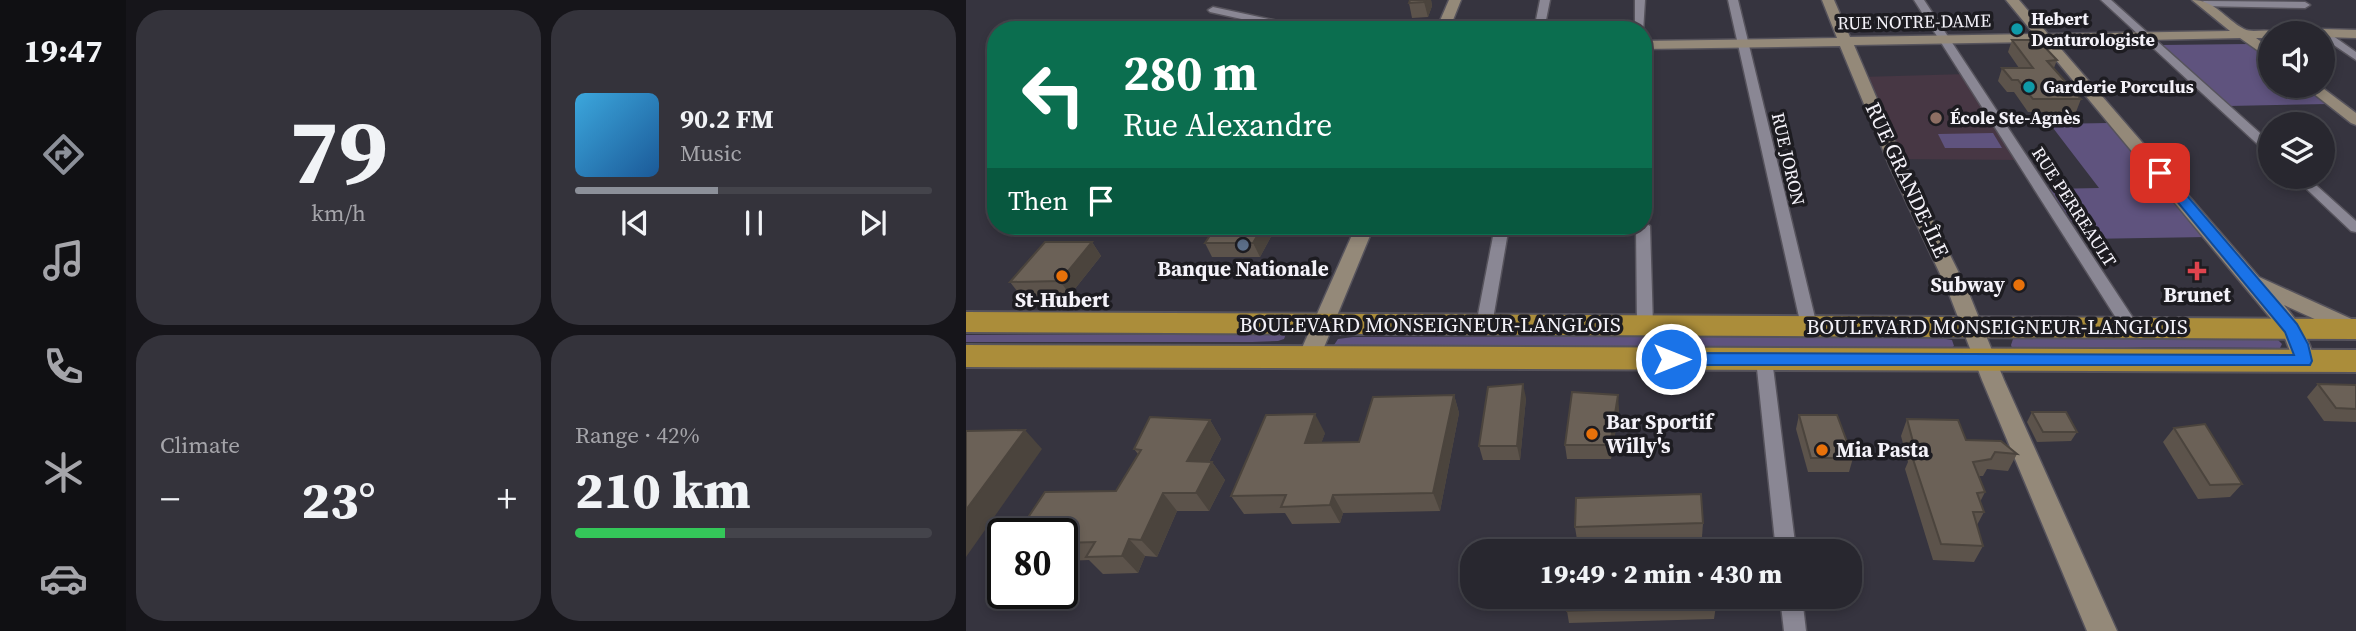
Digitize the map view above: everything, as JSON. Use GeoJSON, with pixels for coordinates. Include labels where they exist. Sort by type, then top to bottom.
{"type":"FeatureCollection","features":[{"type":"Feature","properties":{"kind":"highway","name":"BOULEVARD MONSEIGNEUR-LANGLOIS"},"geometry":{"type":"LineString","coordinates":[[966,322],[2354,328]]}},
{"type":"Feature","properties":{"kind":"highway","name":"BOULEVARD MONSEIGNEUR-LANGLOIS"},"geometry":{"type":"LineString","coordinates":[[966,356],[2356,361]]}},
{"type":"Feature","properties":{"kind":"street"},"geometry":{"type":"LineString","coordinates":[[1234,0],[1213,10],[1264,21]]}},
{"type":"Feature","properties":{"kind":"street"},"geometry":{"type":"LineString","coordinates":[[1447,21],[1455,0]]}},
{"type":"Feature","properties":{"kind":"street"},"geometry":{"type":"LineString","coordinates":[[1541,21],[1545,0]]}},
{"type":"Feature","properties":{"kind":"street"},"geometry":{"type":"LineString","coordinates":[[1640,0],[1640,21]]}},
{"type":"Feature","properties":{"kind":"street","name":"RUE JORON"},"geometry":{"type":"LineString","coordinates":[[1733,0],[1809,326]]}},
{"type":"Feature","properties":{"kind":"street","name":"RUE GRANDE-ÎLE"},"geometry":{"type":"LineString","coordinates":[[1828,0],[1898,167],[1958,290],[1985,360],[2102,631]]}},
{"type":"Feature","properties":{"kind":"street","name":"RUE PERREAULT"},"geometry":{"type":"LineString","coordinates":[[1919,0],[2132,328]]}},
{"type":"Feature","properties":{"kind":"street"},"geometry":{"type":"LineString","coordinates":[[2012,0],[2292,328],[2304,361]]}},
{"type":"Feature","properties":{"kind":"street"},"geometry":{"type":"LineString","coordinates":[[2106,0],[2258,138]]}},
{"type":"Feature","properties":{"kind":"street"},"geometry":{"type":"LineString","coordinates":[[2201,2],[2305,5]]}},
{"type":"Feature","properties":{"kind":"street"},"geometry":{"type":"LineString","coordinates":[[2201,2],[2258,46]]}},
{"type":"Feature","properties":{"kind":"street"},"geometry":{"type":"LineString","coordinates":[[2335,33],[2356,34]]}},
{"type":"Feature","properties":{"kind":"street","name":"RUE NOTRE-DAME"},"geometry":{"type":"LineString","coordinates":[[1652,45],[2258,34]]}},
{"type":"Feature","properties":{"kind":"street"},"geometry":{"type":"LineString","coordinates":[[2335,42],[2356,57]]}},
{"type":"Feature","properties":{"kind":"street"},"geometry":{"type":"LineString","coordinates":[[2327,98],[2356,120]]}},
{"type":"Feature","properties":{"kind":"street"},"geometry":{"type":"LineString","coordinates":[[2313,189],[2356,228]]}},
{"type":"Feature","properties":{"kind":"street"},"geometry":{"type":"LineString","coordinates":[[1310,357],[1361,235]]}},
{"type":"Feature","properties":{"kind":"street"},"geometry":{"type":"LineString","coordinates":[[1484,325],[1500,235]]}},
{"type":"Feature","properties":{"kind":"street"},"geometry":{"type":"LineString","coordinates":[[1643,235],[1645,326]]}},
{"type":"Feature","properties":{"kind":"street"},"geometry":{"type":"LineString","coordinates":[[2248,276],[2299,305],[2354,328]]}},
{"type":"Feature","properties":{"kind":"street"},"geometry":{"type":"LineString","coordinates":[[1764,359],[1785,539]]}},
{"type":"Feature","properties":{"kind":"street"},"geometry":{"type":"LineString","coordinates":[[1792,609],[1795,631]]}},
{"type":"Feature","properties":{"kind":"shaded area"},"geometry":{"type":"Polygon","coordinates":[[[2249,44],[2258,51],[2258,98],[2320,98],[2328,104],[2229,106],[2161,45],[2249,44]]]}},
{"type":"Feature","properties":{"kind":"shaded area","name":"École Ste-Agnès"},"geometry":{"type":"Polygon","coordinates":[[[1967,74],[2022,160],[1895,159],[1861,77],[1967,74]]]}},
{"type":"Feature","properties":{"kind":"shaded area"},"geometry":{"type":"Polygon","coordinates":[[[2108,123],[2208,237],[2084,239],[2049,189],[2099,188],[2050,124],[2108,123]]]}},
{"type":"Feature","properties":{"kind":"shaded area"},"geometry":{"type":"Polygon","coordinates":[[[1993,133],[2002,148],[1945,148],[1938,134],[1993,133]]]}},
{"type":"Feature","properties":{"kind":"shaded area"},"geometry":{"type":"Polygon","coordinates":[[[1286,334],[1284,339],[1278,341],[1252,342],[966,342],[966,335],[1286,334]]]}},
{"type":"Feature","properties":{"kind":"shaded area"},"geometry":{"type":"Polygon","coordinates":[[[1927,336],[1952,340],[1954,346],[1950,349],[1338,348],[1334,345],[1338,339],[1353,337],[1927,336]]]}},
{"type":"Feature","properties":{"kind":"shaded area"},"geometry":{"type":"Polygon","coordinates":[[[2013,339],[2278,340],[2282,344],[2280,348],[2143,347],[2029,353],[2012,348],[2011,345],[2013,339]]]}},
{"type":"Feature","properties":{"kind":"building"},"geometry":{"type":"Polygon","coordinates":[[[1410,0],[1425,0],[1409,3],[1410,0]]]}},
{"type":"Feature","properties":{"kind":"building"},"geometry":{"type":"Polygon","coordinates":[[[2012,40],[2038,40],[2057,60],[2047,61],[2081,99],[2033,99],[2018,80],[2012,80],[2002,68],[2033,68],[2012,40]]]}},
{"type":"Feature","properties":{"kind":"building"},"geometry":{"type":"Polygon","coordinates":[[[1210,235],[1258,235],[1253,243],[1205,243],[1210,235]]]}},
{"type":"Feature","properties":{"kind":"building"},"geometry":{"type":"Polygon","coordinates":[[[1045,242],[1092,242],[1060,281],[1010,282],[1045,242]]]}},
{"type":"Feature","properties":{"kind":"building"},"geometry":{"type":"Polygon","coordinates":[[[1523,384],[1517,446],[1479,446],[1488,387],[1523,384]]]}},
{"type":"Feature","properties":{"kind":"building"},"geometry":{"type":"Polygon","coordinates":[[[2318,384],[2356,385],[2356,409],[2336,408],[2318,384]]]}},
{"type":"Feature","properties":{"kind":"building","name":"Bar Sportif Willy's"},"geometry":{"type":"Polygon","coordinates":[[[1572,392],[1618,395],[1610,445],[1565,445],[1572,392]]]}},
{"type":"Feature","properties":{"kind":"building"},"geometry":{"type":"Polygon","coordinates":[[[1454,395],[1433,493],[1333,495],[1330,505],[1281,507],[1286,495],[1231,496],[1266,415],[1315,414],[1305,443],[1359,442],[1373,397],[1454,395]]]}},
{"type":"Feature","properties":{"kind":"building"},"geometry":{"type":"Polygon","coordinates":[[[2032,412],[2066,412],[2077,432],[2043,432],[2032,412]]]}},
{"type":"Feature","properties":{"kind":"building"},"geometry":{"type":"Polygon","coordinates":[[[1799,415],[1837,415],[1853,458],[1811,458],[1799,415]]]}},
{"type":"Feature","properties":{"kind":"building"},"geometry":{"type":"Polygon","coordinates":[[[1150,417],[1210,420],[1187,461],[1212,462],[1196,493],[1163,493],[1141,540],[1129,539],[1122,556],[1086,557],[1095,542],[1078,543],[1078,518],[1028,518],[1045,492],[1116,491],[1141,450],[1134,449],[1150,417]]]}},
{"type":"Feature","properties":{"kind":"building"},"geometry":{"type":"Polygon","coordinates":[[[1907,419],[1958,420],[1966,440],[2001,441],[2017,454],[1995,452],[1991,459],[1973,462],[1985,492],[1977,493],[1984,512],[1973,512],[1983,546],[1941,544],[1911,453],[1916,453],[1907,419]]]}},
{"type":"Feature","properties":{"kind":"building"},"geometry":{"type":"Polygon","coordinates":[[[2205,424],[2242,484],[2210,485],[2174,428],[2205,424]]]}},
{"type":"Feature","properties":{"kind":"building"},"geometry":{"type":"Polygon","coordinates":[[[1025,430],[966,510],[966,431],[1025,430]]]}},
{"type":"Feature","properties":{"kind":"building"},"geometry":{"type":"Polygon","coordinates":[[[1701,494],[1703,523],[1575,527],[1576,498],[1701,494]]]}},
{"type":"Feature","properties":{"kind":"building"},"geometry":{"type":"Polygon","coordinates":[[[1567,609],[1627,609],[1567,611],[1567,609]]]}},
{"type":"Feature","properties":{"kind":"place","name":"Hebert Denturologiste"},"geometry":{"type":"Point","coordinates":[2017,29]}},
{"type":"Feature","properties":{"kind":"place","name":"Garderie Porculus"},"geometry":{"type":"Point","coordinates":[2029,87]}},
{"type":"Feature","properties":{"kind":"place","name":"École Ste-Agnès"},"geometry":{"type":"Point","coordinates":[1936,118]}},
{"type":"Feature","properties":{"kind":"place","name":"Banque Nationale"},"geometry":{"type":"Point","coordinates":[1243,245]}},
{"type":"Feature","properties":{"kind":"place","name":"Brunet"},"geometry":{"type":"Point","coordinates":[2197,271]}},
{"type":"Feature","properties":{"kind":"place","name":"St-Hubert"},"geometry":{"type":"Point","coordinates":[1062,276]}},
{"type":"Feature","properties":{"kind":"place","name":"Subway"},"geometry":{"type":"Point","coordinates":[2019,285]}},
{"type":"Feature","properties":{"kind":"place","name":"Bar Sportif Willy's"},"geometry":{"type":"Point","coordinates":[1592,434]}},
{"type":"Feature","properties":{"kind":"place","name":"Mia Pasta"},"geometry":{"type":"Point","coordinates":[1822,450]}},
{"type":"Feature","properties":{"kind":"route"},"geometry":{"type":"LineString","coordinates":[[1671,359],[2304,361],[2292,328],[2160,173]]}}]}
